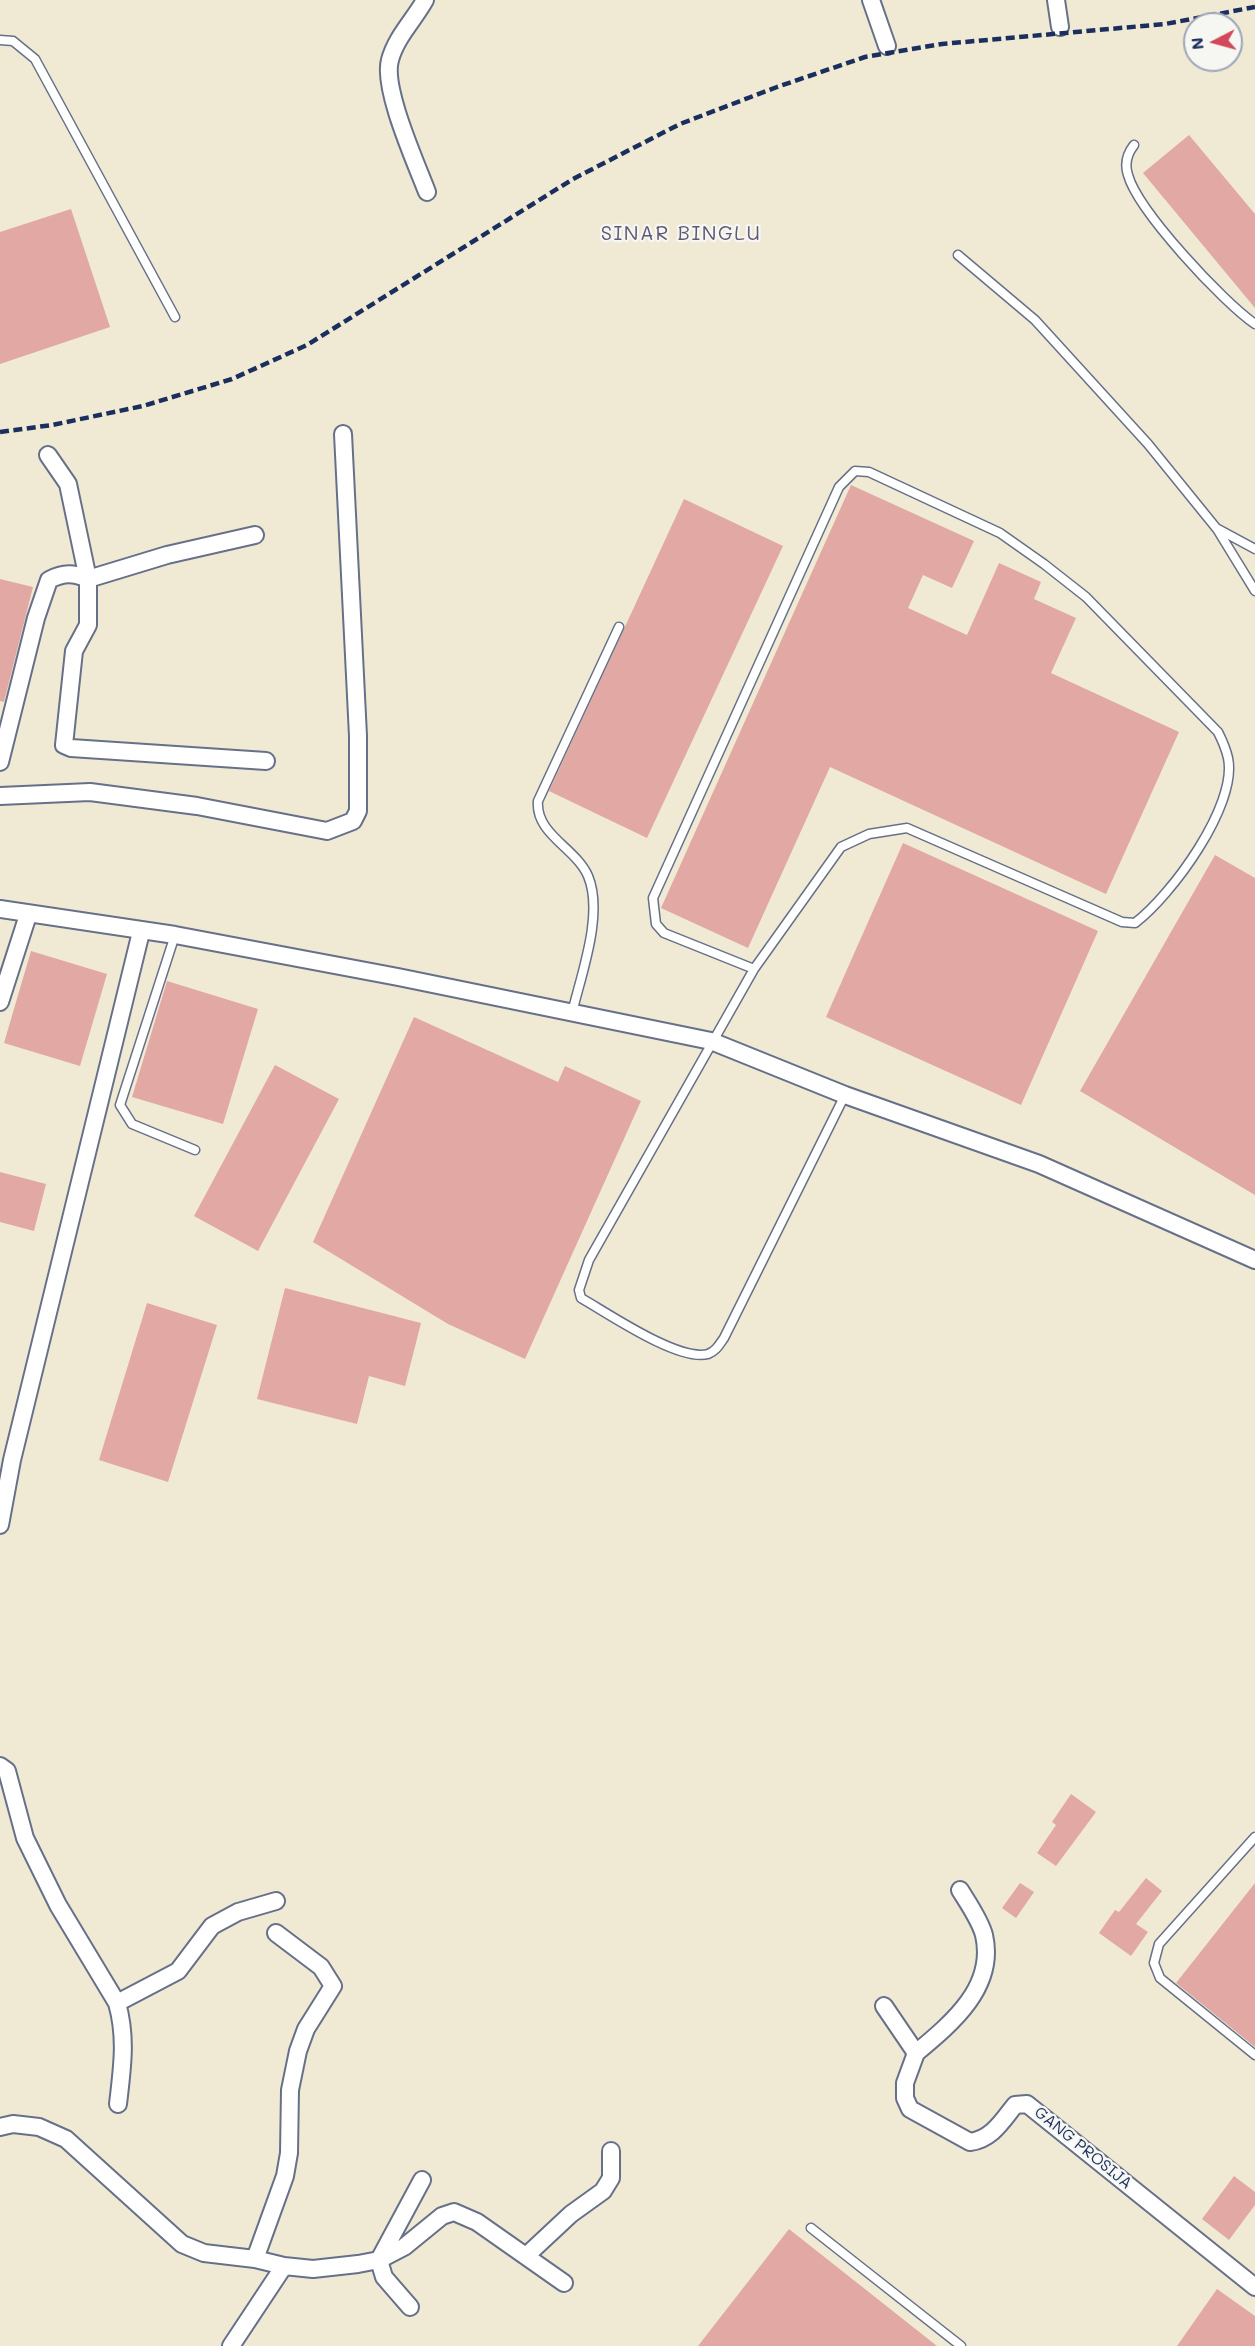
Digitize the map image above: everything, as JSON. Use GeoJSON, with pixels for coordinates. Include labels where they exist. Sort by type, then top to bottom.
{"type":"FeatureCollection","features":[{"type":"Feature","properties":{"kind":"street"},"geometry":{"type":"LineString","coordinates":[[425,0],[397,42],[389,69],[390,82],[405,135],[427,192]]}},
{"type":"Feature","properties":{"kind":"street"},"geometry":{"type":"LineString","coordinates":[[872,0],[887,46]]}},
{"type":"Feature","properties":{"kind":"street"},"geometry":{"type":"LineString","coordinates":[[1056,0],[1060,27]]}},
{"type":"Feature","properties":{"kind":"street"},"geometry":{"type":"LineString","coordinates":[[0,796],[90,792],[197,806],[255,819],[327,831],[353,821],[357,811],[358,736],[343,434]]}},
{"type":"Feature","properties":{"kind":"street"},"geometry":{"type":"LineString","coordinates":[[48,455],[68,484],[88,579],[88,625],[74,651],[64,746],[266,761]]}},
{"type":"Feature","properties":{"kind":"street"},"geometry":{"type":"LineString","coordinates":[[0,762],[44,591],[49,580],[60,575],[78,574],[88,579],[167,555],[255,535]]}},
{"type":"Feature","properties":{"kind":"street"},"geometry":{"type":"LineString","coordinates":[[0,909],[141,932],[175,935],[398,977],[711,1041],[845,1095],[1040,1164],[1255,1260]]}},
{"type":"Feature","properties":{"kind":"street"},"geometry":{"type":"LineString","coordinates":[[0,1002],[28,915]]}},
{"type":"Feature","properties":{"kind":"street"},"geometry":{"type":"LineString","coordinates":[[0,1525],[3,1487],[141,932]]}},
{"type":"Feature","properties":{"kind":"street"},"geometry":{"type":"LineString","coordinates":[[0,1766],[7,1771],[25,1838],[44,1876],[117,2003],[121,2017],[124,2063],[118,2104]]}},
{"type":"Feature","properties":{"kind":"street"},"geometry":{"type":"LineString","coordinates":[[884,2006],[916,2053],[941,2032],[968,2003],[987,1963],[984,1934],[960,1890]]}},
{"type":"Feature","properties":{"kind":"street"},"geometry":{"type":"LineString","coordinates":[[117,2003],[178,1971],[212,1926],[238,1912],[276,1901]]}},
{"type":"Feature","properties":{"kind":"street"},"geometry":{"type":"LineString","coordinates":[[255,2259],[285,2176],[289,2153],[290,2090],[298,2051],[306,2029],[333,1986],[321,1967],[276,1933]]}},
{"type":"Feature","properties":{"kind":"street","name":"GANG PROSIJA"},"geometry":{"type":"LineString","coordinates":[[916,2053],[905,2084],[905,2098],[910,2109],[970,2142],[981,2141],[991,2134],[1015,2106],[1028,2104],[1255,2287]]}},
{"type":"Feature","properties":{"kind":"street"},"geometry":{"type":"LineString","coordinates":[[0,2127],[13,2124],[39,2127],[66,2139],[182,2244],[204,2253],[313,2269],[379,2260],[404,2247],[441,2216],[454,2212],[477,2222],[564,2283]]}},
{"type":"Feature","properties":{"kind":"street"},"geometry":{"type":"LineString","coordinates":[[526,2256],[571,2214],[603,2190],[611,2178],[611,2151]]}},
{"type":"Feature","properties":{"kind":"street"},"geometry":{"type":"LineString","coordinates":[[410,2307],[384,2277],[379,2260],[422,2180]]}},
{"type":"Feature","properties":{"kind":"street"},"geometry":{"type":"LineString","coordinates":[[231,2346],[284,2266]]}},
{"type":"Feature","properties":{"kind":"lane"},"geometry":{"type":"LineString","coordinates":[[0,40],[13,41],[35,59],[175,317]]}},
{"type":"Feature","properties":{"kind":"lane"},"geometry":{"type":"LineString","coordinates":[[1134,145],[1127,155],[1127,174],[1158,226],[1229,302],[1255,324]]}},
{"type":"Feature","properties":{"kind":"lane"},"geometry":{"type":"LineString","coordinates":[[958,255],[1035,320],[1148,444],[1217,529],[1255,591]]}},
{"type":"Feature","properties":{"kind":"lane"},"geometry":{"type":"LineString","coordinates":[[754,969],[664,933],[656,924],[653,898],[839,487],[855,471],[869,472],[1000,533],[1044,564],[1086,597],[1218,732],[1229,759],[1226,784],[1214,822],[1187,867],[1152,910],[1135,923],[1122,922],[907,828],[869,834],[841,847],[754,969],[711,1041],[589,1260],[579,1290],[581,1298],[679,1353],[705,1355],[715,1351],[724,1338],[845,1095]]}},
{"type":"Feature","properties":{"kind":"lane"},"geometry":{"type":"LineString","coordinates":[[1217,529],[1255,549]]}},
{"type":"Feature","properties":{"kind":"lane"},"geometry":{"type":"LineString","coordinates":[[572,1013],[591,935],[591,894],[588,876],[569,850],[549,832],[539,818],[538,801],[619,627]]}},
{"type":"Feature","properties":{"kind":"lane"},"geometry":{"type":"LineString","coordinates":[[175,935],[120,1105],[132,1124],[195,1150]]}},
{"type":"Feature","properties":{"kind":"lane"},"geometry":{"type":"LineString","coordinates":[[1255,1837],[1159,1944],[1154,1963],[1160,1978],[1255,2055]]}},
{"type":"Feature","properties":{"kind":"lane"},"geometry":{"type":"LineString","coordinates":[[811,2228],[962,2346]]}},
{"type":"Feature","properties":{"kind":"building"},"geometry":{"type":"Polygon","coordinates":[[[1189,135],[1255,214],[1255,308],[1143,173],[1189,135]]]}},
{"type":"Feature","properties":{"kind":"building"},"geometry":{"type":"Polygon","coordinates":[[[71,209],[110,327],[0,364],[0,232],[71,209]]]}},
{"type":"Feature","properties":{"kind":"building"},"geometry":{"type":"Polygon","coordinates":[[[851,485],[974,541],[952,588],[923,575],[908,608],[967,635],[999,563],[1041,582],[1034,599],[1076,618],[1051,673],[1179,732],[1106,894],[830,767],[748,948],[661,908],[851,485]]]}},
{"type":"Feature","properties":{"kind":"building"},"geometry":{"type":"Polygon","coordinates":[[[684,499],[783,546],[647,838],[549,791],[684,499]]]}},
{"type":"Feature","properties":{"kind":"building"},"geometry":{"type":"Polygon","coordinates":[[[0,579],[33,587],[4,702],[0,701],[0,579]]]}},
{"type":"Feature","properties":{"kind":"building"},"geometry":{"type":"Polygon","coordinates":[[[903,843],[1098,931],[1021,1105],[826,1017],[903,843]]]}},
{"type":"Feature","properties":{"kind":"building"},"geometry":{"type":"Polygon","coordinates":[[[1215,855],[1255,878],[1255,1195],[1080,1091],[1215,855]]]}},
{"type":"Feature","properties":{"kind":"building"},"geometry":{"type":"Polygon","coordinates":[[[31,951],[107,974],[80,1066],[4,1043],[31,951]]]}},
{"type":"Feature","properties":{"kind":"building"},"geometry":{"type":"Polygon","coordinates":[[[167,981],[258,1009],[223,1124],[132,1097],[167,981]]]}},
{"type":"Feature","properties":{"kind":"building"},"geometry":{"type":"Polygon","coordinates":[[[414,1017],[558,1082],[565,1066],[641,1101],[525,1359],[448,1324],[313,1242],[414,1017]]]}},
{"type":"Feature","properties":{"kind":"building"},"geometry":{"type":"Polygon","coordinates":[[[275,1065],[339,1099],[258,1251],[194,1216],[275,1065]]]}},
{"type":"Feature","properties":{"kind":"building"},"geometry":{"type":"Polygon","coordinates":[[[0,1172],[46,1184],[34,1231],[0,1222],[0,1172]]]}},
{"type":"Feature","properties":{"kind":"building"},"geometry":{"type":"Polygon","coordinates":[[[285,1288],[421,1323],[405,1386],[369,1376],[357,1424],[257,1399],[285,1288]]]}},
{"type":"Feature","properties":{"kind":"building"},"geometry":{"type":"Polygon","coordinates":[[[147,1303],[217,1325],[168,1482],[99,1460],[147,1303]]]}},
{"type":"Feature","properties":{"kind":"building"},"geometry":{"type":"Polygon","coordinates":[[[1071,1794],[1096,1812],[1056,1866],[1037,1853],[1056,1825],[1052,1822],[1071,1794]]]}},
{"type":"Feature","properties":{"kind":"building"},"geometry":{"type":"Polygon","coordinates":[[[1146,1878],[1162,1891],[1136,1924],[1148,1932],[1131,1956],[1099,1933],[1115,1910],[1119,1912],[1146,1878]]]}},
{"type":"Feature","properties":{"kind":"building"},"geometry":{"type":"Polygon","coordinates":[[[1020,1883],[1034,1892],[1016,1918],[1002,1908],[1020,1883]]]}},
{"type":"Feature","properties":{"kind":"building"},"geometry":{"type":"Polygon","coordinates":[[[1255,1883],[1255,2047],[1176,1983],[1255,1883]]]}},
{"type":"Feature","properties":{"kind":"building"},"geometry":{"type":"Polygon","coordinates":[[[1234,2176],[1255,2192],[1255,2205],[1229,2240],[1202,2219],[1234,2176]]]}},
{"type":"Feature","properties":{"kind":"building"},"geometry":{"type":"Polygon","coordinates":[[[789,2229],[937,2346],[698,2346],[789,2229]]]}},
{"type":"Feature","properties":{"kind":"building"},"geometry":{"type":"Polygon","coordinates":[[[1217,2289],[1255,2316],[1255,2346],[1177,2346],[1217,2289]]]}},
{"type":"Feature","properties":{"kind":"railway"},"geometry":{"type":"LineString","coordinates":[[0,432],[52,425],[143,406],[232,379],[307,345],[573,179],[680,124],[865,57],[942,44],[1165,24],[1255,7]]}},
{"type":"Feature","properties":{"kind":"district","name":"SINAR BINGLU"},"geometry":{"type":"Point","coordinates":[681,234]}}]}
